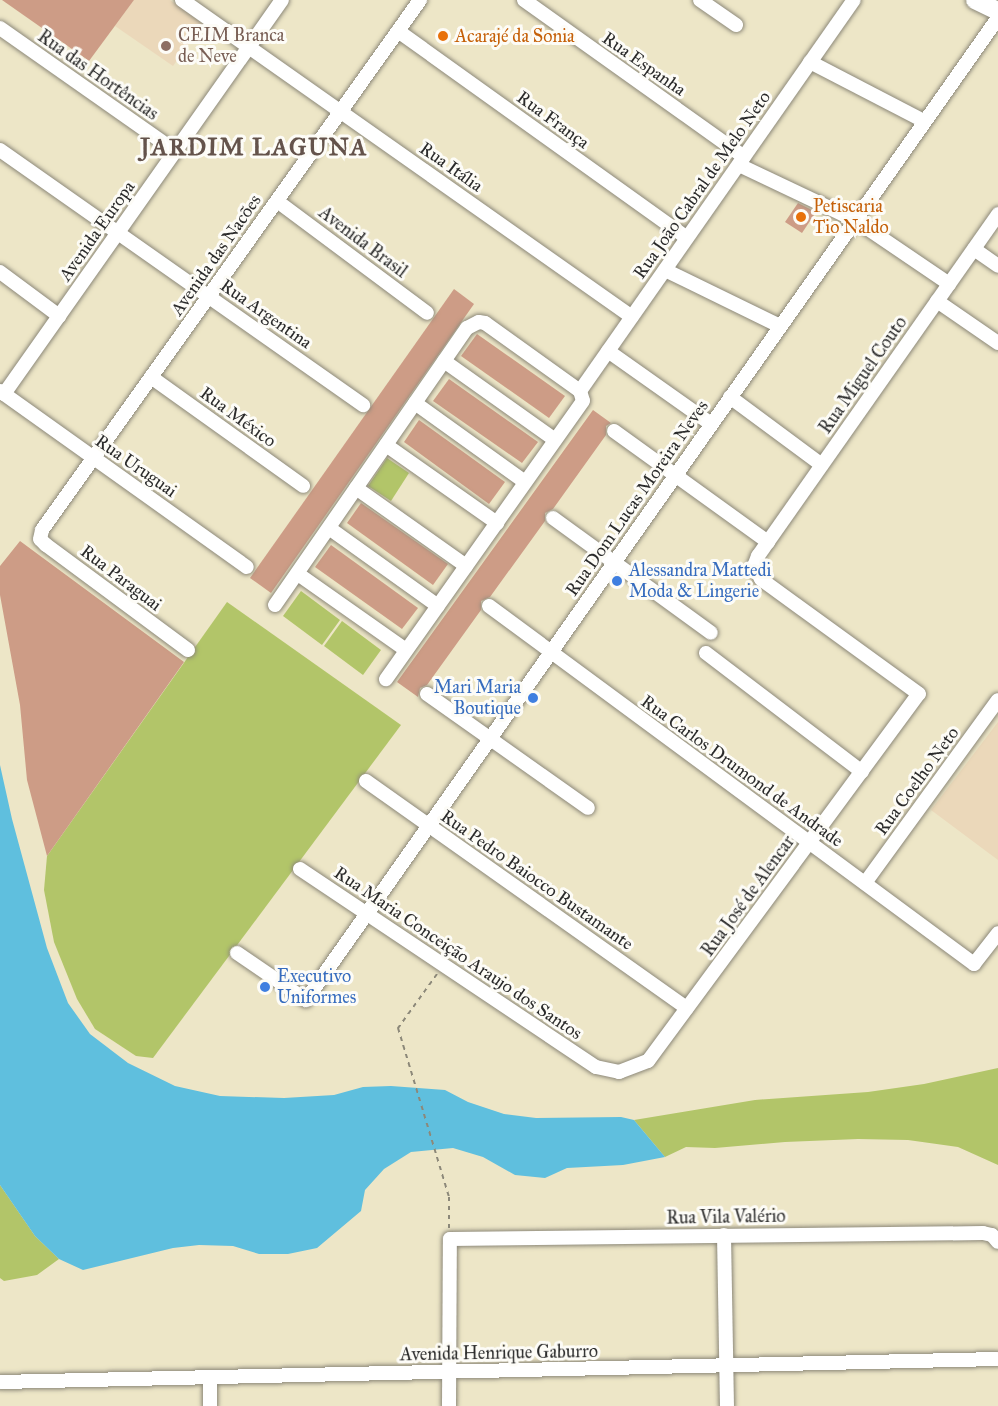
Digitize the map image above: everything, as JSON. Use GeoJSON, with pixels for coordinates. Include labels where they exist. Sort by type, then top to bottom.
{"type":"FeatureCollection","features":[{"type":"Feature","properties":{"kind":"main road"},"geometry":{"type":"LineString","coordinates":[[975,0],[998,10]]}},
{"type":"Feature","properties":{"kind":"street","name":"Rua Itália"},"geometry":{"type":"LineString","coordinates":[[182,0],[632,317]]}},
{"type":"Feature","properties":{"kind":"street","name":"Avenida Europa"},"geometry":{"type":"LineString","coordinates":[[2,393],[282,0]]}},
{"type":"Feature","properties":{"kind":"street","name":"Avenida das Nacões"},"geometry":{"type":"LineString","coordinates":[[42,530],[420,0]]}},
{"type":"Feature","properties":{"kind":"street","name":"Rua Espanha"},"geometry":{"type":"LineString","coordinates":[[524,0],[741,161],[855,220],[949,284]]}},
{"type":"Feature","properties":{"kind":"street"},"geometry":{"type":"LineString","coordinates":[[700,0],[736,25]]}},
{"type":"Feature","properties":{"kind":"street","name":"Rua João Cabral de Melo Neto"},"geometry":{"type":"LineString","coordinates":[[555,440],[583,401],[580,391],[854,0]]}},
{"type":"Feature","properties":{"kind":"street","name":"Rua Dom Lucas Moreira Neves"},"geometry":{"type":"LineString","coordinates":[[237,953],[306,1000],[998,18]]}},
{"type":"Feature","properties":{"kind":"street","name":"Rua das Hortências"},"geometry":{"type":"LineString","coordinates":[[0,28],[175,152]]}},
{"type":"Feature","properties":{"kind":"street","name":"Rua França"},"geometry":{"type":"LineString","coordinates":[[398,31],[687,238]]}},
{"type":"Feature","properties":{"kind":"street"},"geometry":{"type":"LineString","coordinates":[[810,62],[924,121]]}},
{"type":"Feature","properties":{"kind":"street","name":"Rua Argentina"},"geometry":{"type":"LineString","coordinates":[[0,150],[363,405]]}},
{"type":"Feature","properties":{"kind":"street","name":"Avenida Brasil"},"geometry":{"type":"LineString","coordinates":[[277,201],[427,313]]}},
{"type":"Feature","properties":{"kind":"street","name":"Rua Miguel Couto"},"geometry":{"type":"LineString","coordinates":[[919,694],[761,579],[754,566],[758,556],[998,214]]}},
{"type":"Feature","properties":{"kind":"street"},"geometry":{"type":"LineString","coordinates":[[974,249],[998,266]]}},
{"type":"Feature","properties":{"kind":"street"},"geometry":{"type":"LineString","coordinates":[[665,270],[780,326]]}},
{"type":"Feature","properties":{"kind":"street"},"geometry":{"type":"LineString","coordinates":[[0,272],[59,316]]}},
{"type":"Feature","properties":{"kind":"street"},"geometry":{"type":"LineString","coordinates":[[937,301],[998,343]]}},
{"type":"Feature","properties":{"kind":"street"},"geometry":{"type":"LineString","coordinates":[[275,605],[467,328],[479,322],[485,323],[580,391]]}},
{"type":"Feature","properties":{"kind":"street"},"geometry":{"type":"LineString","coordinates":[[608,351],[711,424]]}},
{"type":"Feature","properties":{"kind":"street"},"geometry":{"type":"LineString","coordinates":[[386,679],[555,440],[444,361]]}},
{"type":"Feature","properties":{"kind":"street","name":"Rua México"},"geometry":{"type":"LineString","coordinates":[[152,377],[303,486]]}},
{"type":"Feature","properties":{"kind":"street","name":"Rua Uruguai"},"geometry":{"type":"LineString","coordinates":[[2,393],[247,567]]}},
{"type":"Feature","properties":{"kind":"street"},"geometry":{"type":"LineString","coordinates":[[730,397],[822,465]]}},
{"type":"Feature","properties":{"kind":"street"},"geometry":{"type":"LineString","coordinates":[[415,403],[525,482]]}},
{"type":"Feature","properties":{"kind":"street"},"geometry":{"type":"LineString","coordinates":[[614,431],[768,542]]}},
{"type":"Feature","properties":{"kind":"street"},"geometry":{"type":"LineString","coordinates":[[386,445],[497,523]]}},
{"type":"Feature","properties":{"kind":"street"},"geometry":{"type":"LineString","coordinates":[[357,488],[466,566]]}},
{"type":"Feature","properties":{"kind":"street"},"geometry":{"type":"LineString","coordinates":[[553,518],[711,633]]}},
{"type":"Feature","properties":{"kind":"street"},"geometry":{"type":"LineString","coordinates":[[329,528],[438,606]]}},
{"type":"Feature","properties":{"kind":"street","name":"Rua Paraguai"},"geometry":{"type":"LineString","coordinates":[[42,530],[40,539],[46,545],[188,650]]}},
{"type":"Feature","properties":{"kind":"street"},"geometry":{"type":"LineString","coordinates":[[298,574],[406,650]]}},
{"type":"Feature","properties":{"kind":"street","name":"Rua Carlos Drumond de Andrade"},"geometry":{"type":"LineString","coordinates":[[489,606],[974,964],[998,933]]}},
{"type":"Feature","properties":{"kind":"street"},"geometry":{"type":"LineString","coordinates":[[706,653],[862,771]]}},
{"type":"Feature","properties":{"kind":"street"},"geometry":{"type":"LineString","coordinates":[[427,694],[588,808]]}},
{"type":"Feature","properties":{"kind":"street","name":"Rua José de Alencar"},"geometry":{"type":"LineString","coordinates":[[648,1061],[919,694]]}},
{"type":"Feature","properties":{"kind":"street","name":"Rua Coelho Neto"},"geometry":{"type":"LineString","coordinates":[[865,884],[998,700]]}},
{"type":"Feature","properties":{"kind":"street","name":"Rua Pedro Baiocco Bustamante"},"geometry":{"type":"LineString","coordinates":[[366,781],[687,1008]]}},
{"type":"Feature","properties":{"kind":"street","name":"Rua Maria Conceição Araujo dos Santos"},"geometry":{"type":"LineString","coordinates":[[300,869],[596,1066],[619,1072],[648,1061]]}},
{"type":"Feature","properties":{"kind":"street","name":"Rua Vila Valério"},"geometry":{"type":"LineString","coordinates":[[450,1239],[983,1233],[992,1235],[998,1242]]}},
{"type":"Feature","properties":{"kind":"street"},"geometry":{"type":"LineString","coordinates":[[724,1235],[727,1406]]}},
{"type":"Feature","properties":{"kind":"street"},"geometry":{"type":"LineString","coordinates":[[449,1406],[450,1239]]}},
{"type":"Feature","properties":{"kind":"street","name":"Avenida Henrique Gaburro"},"geometry":{"type":"LineString","coordinates":[[0,1382],[998,1359]]}},
{"type":"Feature","properties":{"kind":"street"},"geometry":{"type":"LineString","coordinates":[[210,1377],[210,1406]]}},
{"type":"Feature","properties":{"kind":"path"},"geometry":{"type":"LineString","coordinates":[[444,965],[398,1028],[449,1197],[450,1239]]}},
{"type":"Feature","properties":{"kind":"shaded area","name":"CEIM Branca de Neve"},"geometry":{"type":"Polygon","coordinates":[[[134,0],[170,0],[203,24],[173,66],[115,26],[134,0]]]}},
{"type":"Feature","properties":{"kind":"shaded area"},"geometry":{"type":"Polygon","coordinates":[[[998,722],[998,860],[931,810],[998,722]]]}},
{"type":"Feature","properties":{"kind":"green space"},"geometry":{"type":"Polygon","coordinates":[[[387,458],[409,473],[391,501],[368,486],[387,458]]]}},
{"type":"Feature","properties":{"kind":"green space"},"geometry":{"type":"Polygon","coordinates":[[[301,591],[340,620],[322,645],[283,616],[301,591]]]}},
{"type":"Feature","properties":{"kind":"green space"},"geometry":{"type":"Polygon","coordinates":[[[227,602],[401,725],[153,1058],[136,1056],[95,1029],[77,999],[54,942],[44,890],[47,856],[227,602]]]}},
{"type":"Feature","properties":{"kind":"green space"},"geometry":{"type":"Polygon","coordinates":[[[342,621],[381,650],[363,675],[324,646],[342,621]]]}},
{"type":"Feature","properties":{"kind":"green space"},"geometry":{"type":"Polygon","coordinates":[[[998,1068],[998,1165],[958,1147],[908,1140],[858,1139],[715,1148],[686,1147],[665,1157],[634,1120],[755,1100],[868,1092],[924,1084],[998,1068]]]}},
{"type":"Feature","properties":{"kind":"green space"},"geometry":{"type":"Polygon","coordinates":[[[0,1185],[35,1236],[59,1259],[37,1275],[4,1281],[0,1278],[0,1185]]]}},
{"type":"Feature","properties":{"kind":"water"},"geometry":{"type":"Polygon","coordinates":[[[0,765],[12,819],[47,948],[68,1003],[90,1034],[128,1063],[175,1086],[220,1096],[284,1098],[334,1095],[363,1087],[391,1086],[445,1090],[468,1102],[504,1114],[536,1118],[621,1117],[634,1120],[665,1157],[623,1165],[567,1168],[545,1178],[515,1175],[483,1157],[453,1148],[411,1152],[384,1169],[365,1190],[361,1211],[317,1248],[288,1254],[259,1254],[233,1246],[199,1245],[173,1248],[83,1270],[59,1259],[35,1236],[0,1185],[0,765]]]}},
{"type":"Feature","properties":{"kind":"building"},"geometry":{"type":"Polygon","coordinates":[[[2,0],[134,0],[89,61],[2,0]]]}},
{"type":"Feature","properties":{"kind":"building","name":"Petiscaria Tio Naldo"},"geometry":{"type":"Polygon","coordinates":[[[798,203],[816,212],[802,233],[785,222],[798,203]]]}},
{"type":"Feature","properties":{"kind":"building"},"geometry":{"type":"Polygon","coordinates":[[[454,289],[474,304],[271,593],[250,578],[454,289]]]}},
{"type":"Feature","properties":{"kind":"building"},"geometry":{"type":"Polygon","coordinates":[[[477,334],[565,396],[549,418],[461,356],[477,334]]]}},
{"type":"Feature","properties":{"kind":"building"},"geometry":{"type":"Polygon","coordinates":[[[449,379],[538,442],[522,463],[433,401],[449,379]]]}},
{"type":"Feature","properties":{"kind":"building"},"geometry":{"type":"Polygon","coordinates":[[[593,410],[611,423],[606,426],[606,435],[553,509],[545,513],[545,521],[490,597],[481,601],[481,610],[427,685],[420,688],[418,697],[397,682],[593,410]]]}},
{"type":"Feature","properties":{"kind":"building"},"geometry":{"type":"Polygon","coordinates":[[[419,420],[505,482],[489,504],[404,442],[419,420]]]}},
{"type":"Feature","properties":{"kind":"building"},"geometry":{"type":"Polygon","coordinates":[[[361,503],[448,564],[433,585],[347,523],[361,503]]]}},
{"type":"Feature","properties":{"kind":"building"},"geometry":{"type":"Polygon","coordinates":[[[20,541],[184,662],[47,856],[27,780],[20,705],[0,595],[0,566],[20,541]]]}},
{"type":"Feature","properties":{"kind":"building"},"geometry":{"type":"Polygon","coordinates":[[[331,545],[418,608],[402,629],[315,567],[331,545]]]}},
{"type":"Feature","properties":{"kind":"place","name":"Acarajé da Sonia"},"geometry":{"type":"Point","coordinates":[443,36]}},
{"type":"Feature","properties":{"kind":"place","name":"CEIM Branca de Neve"},"geometry":{"type":"Point","coordinates":[166,46]}},
{"type":"Feature","properties":{"kind":"place","name":"Petiscaria Tio Naldo"},"geometry":{"type":"Point","coordinates":[801,217]}},
{"type":"Feature","properties":{"kind":"place","name":"Alessandra Mattedi Moda & Lingerie"},"geometry":{"type":"Point","coordinates":[617,581]}},
{"type":"Feature","properties":{"kind":"place","name":"Mari Maria Boutique"},"geometry":{"type":"Point","coordinates":[533,698]}},
{"type":"Feature","properties":{"kind":"place","name":"Executivo Uniformes"},"geometry":{"type":"Point","coordinates":[265,987]}},
{"type":"Feature","properties":{"kind":"district","name":"JARDIM LAGUNA"},"geometry":{"type":"Point","coordinates":[254,148]}}]}
